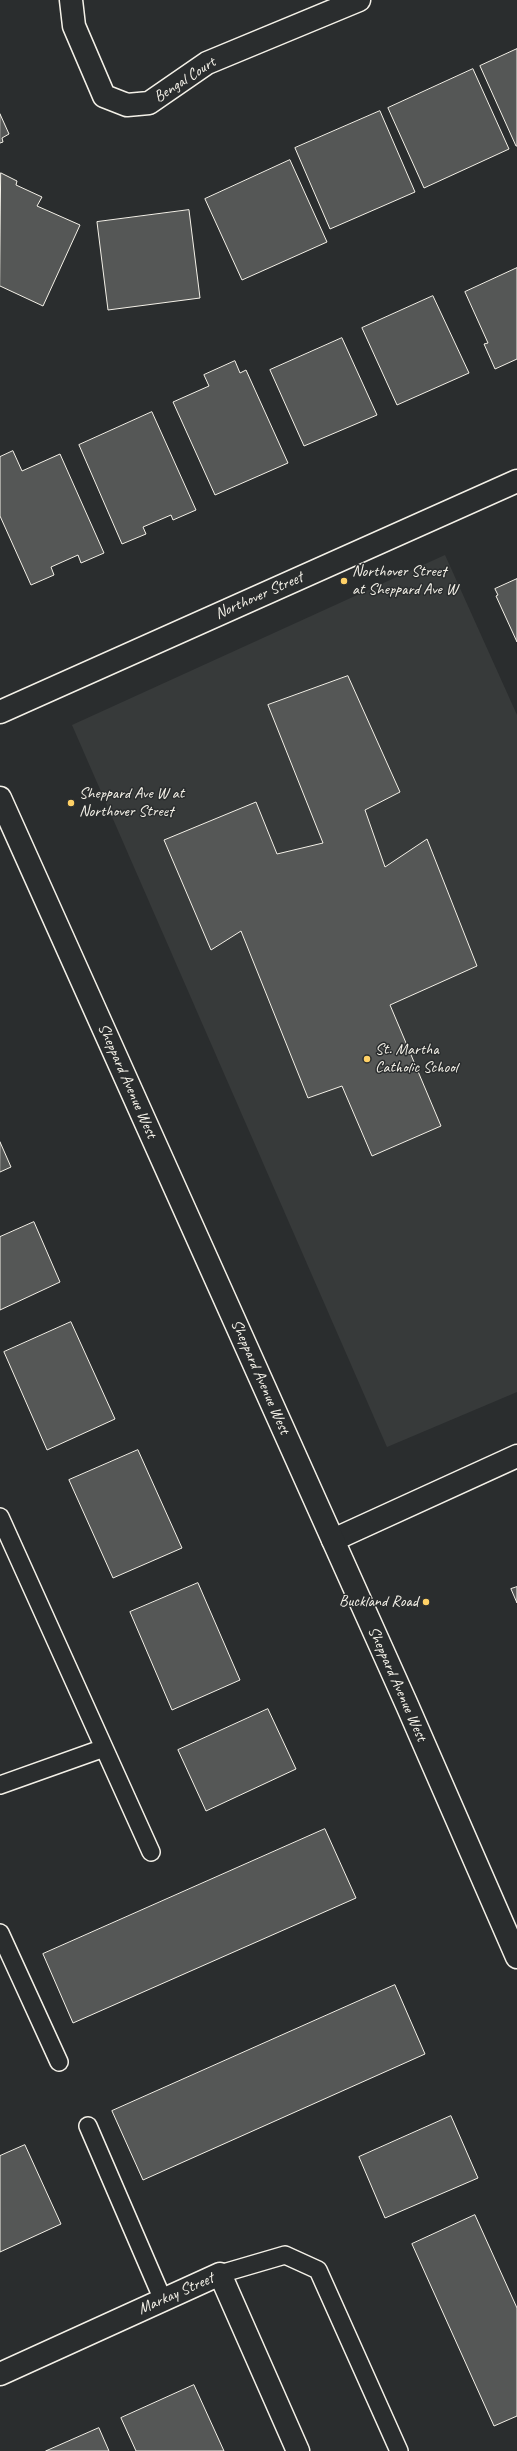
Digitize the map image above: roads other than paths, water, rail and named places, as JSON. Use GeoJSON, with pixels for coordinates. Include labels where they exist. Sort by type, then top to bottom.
{"type":"FeatureCollection","features":[{"type":"Feature","properties":{"kind":"street","name":"Bengal Court"},"geometry":{"type":"LineString","coordinates":[[71,0],[74,26],[104,96],[127,105],[149,103],[207,62],[359,0]]}},
{"type":"Feature","properties":{"kind":"street","name":"Northover Street"},"geometry":{"type":"LineString","coordinates":[[0,712],[517,481]]}},
{"type":"Feature","properties":{"kind":"street","name":"Sheppard Avenue West"},"geometry":{"type":"LineString","coordinates":[[0,798],[333,1540],[517,1957]]}},
{"type":"Feature","properties":{"kind":"street"},"geometry":{"type":"LineString","coordinates":[[333,1540],[517,1456]]}},
{"type":"Feature","properties":{"kind":"street","name":"Markay Street"},"geometry":{"type":"LineString","coordinates":[[0,2374],[220,2274],[298,2451]]}},
{"type":"Feature","properties":{"kind":"lane"},"geometry":{"type":"LineString","coordinates":[[0,1517],[151,1852]]}},
{"type":"Feature","properties":{"kind":"lane"},"geometry":{"type":"LineString","coordinates":[[0,1785],[104,1748]]}},
{"type":"Feature","properties":{"kind":"lane"},"geometry":{"type":"LineString","coordinates":[[0,1933],[60,2062]]}},
{"type":"Feature","properties":{"kind":"lane"},"geometry":{"type":"LineString","coordinates":[[88,2126],[163,2300]]}},
{"type":"Feature","properties":{"kind":"lane"},"geometry":{"type":"LineString","coordinates":[[220,2274],[285,2255],[318,2270],[398,2451]]}},
{"type":"Feature","properties":{"kind":"place","name":"Northover Street at Sheppard Ave W"},"geometry":{"type":"Point","coordinates":[344,581]}},
{"type":"Feature","properties":{"kind":"place","name":"Sheppard Ave W at Northover Street"},"geometry":{"type":"Point","coordinates":[71,803]}},
{"type":"Feature","properties":{"kind":"place","name":"St. Martha Catholic School"},"geometry":{"type":"Point","coordinates":[367,1059]}},
{"type":"Feature","properties":{"kind":"place","name":"Buckland Road"},"geometry":{"type":"Point","coordinates":[426,1602]}}]}
